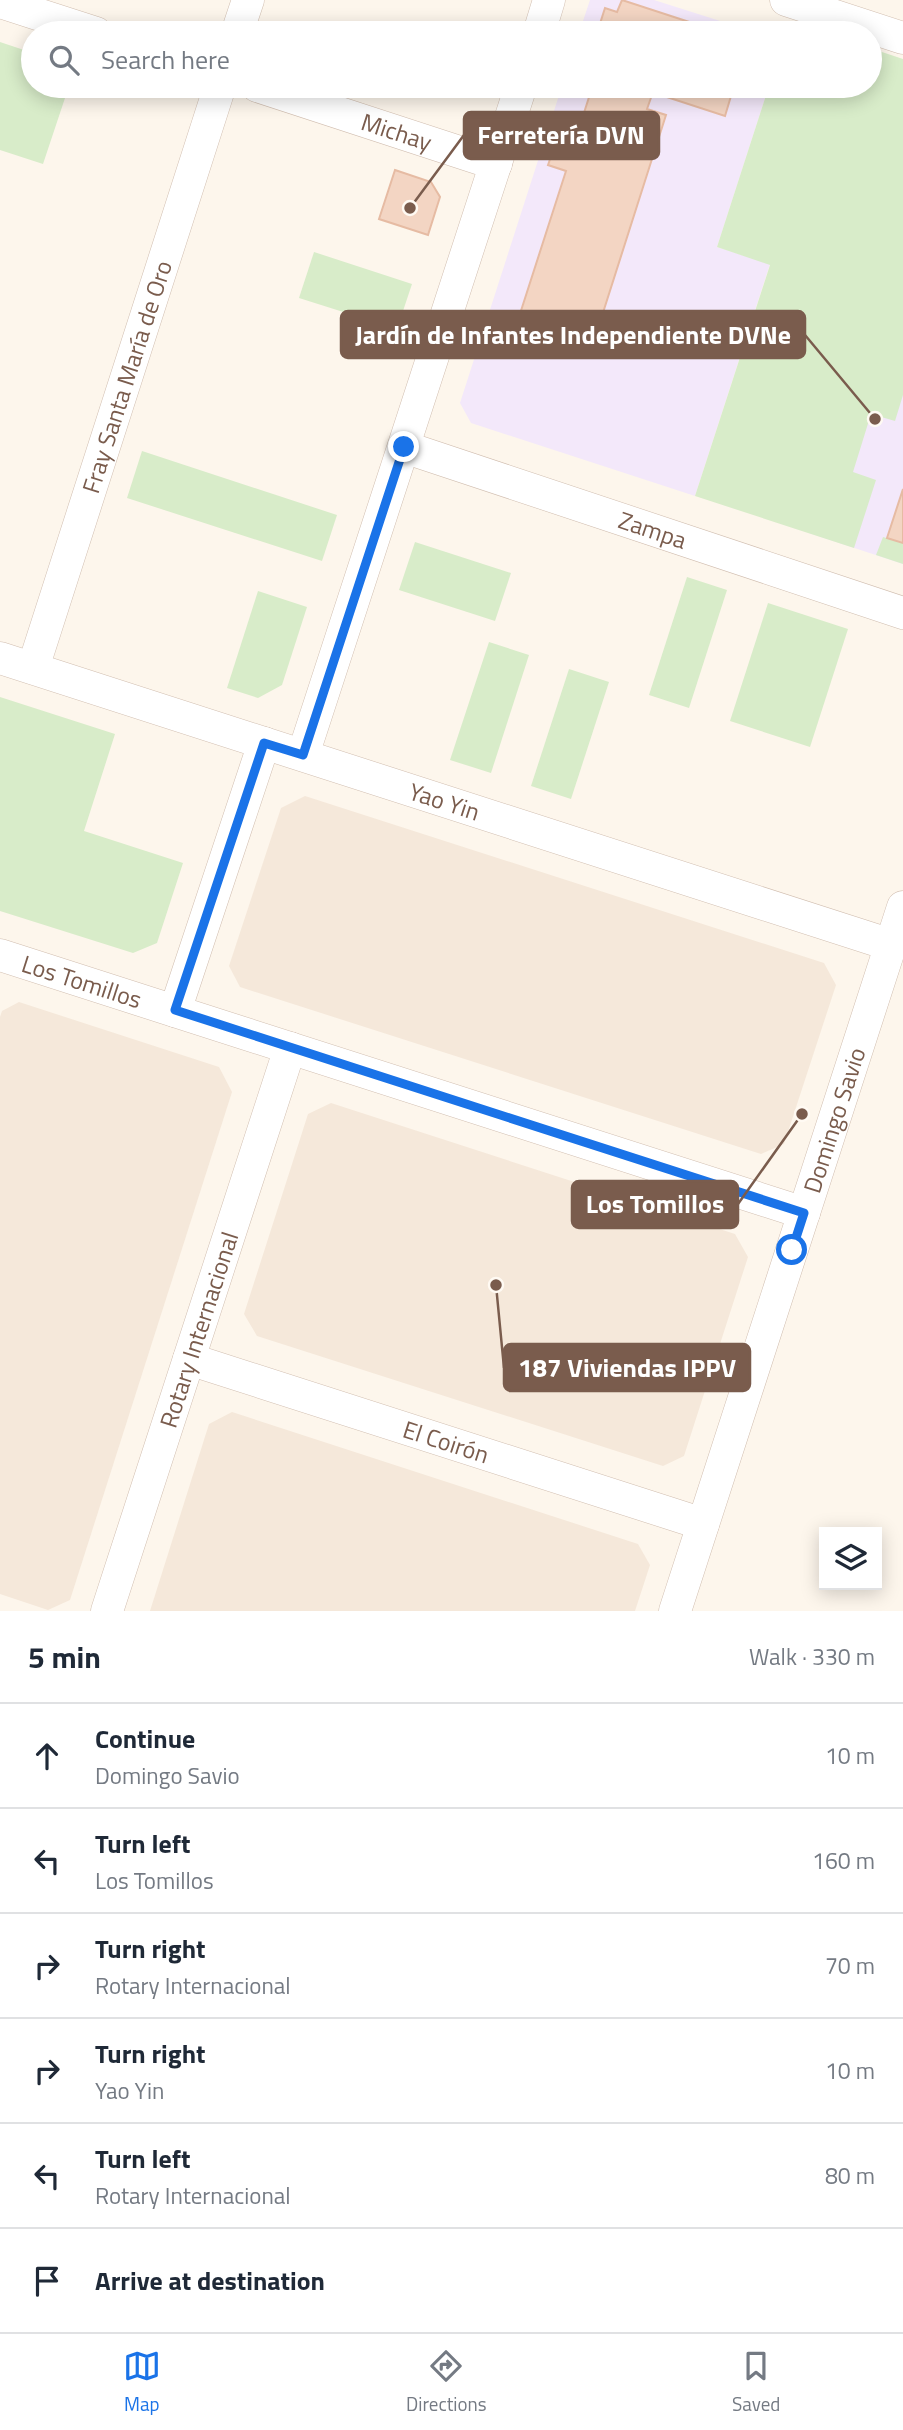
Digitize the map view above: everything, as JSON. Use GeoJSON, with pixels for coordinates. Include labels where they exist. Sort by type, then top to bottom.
{"type":"FeatureCollection","features":[{"type":"Feature","properties":{"kind":"street"},"geometry":{"type":"LineString","coordinates":[[241,21],[248,0]]}},
{"type":"Feature","properties":{"kind":"street"},"geometry":{"type":"LineString","coordinates":[[542,21],[550,0]]}},
{"type":"Feature","properties":{"kind":"street"},"geometry":{"type":"LineString","coordinates":[[786,0],[872,13]]}},
{"type":"Feature","properties":{"kind":"street"},"geometry":{"type":"LineString","coordinates":[[0,2],[59,21]]}},
{"type":"Feature","properties":{"kind":"street"},"geometry":{"type":"LineString","coordinates":[[882,21],[903,38]]}},
{"type":"Feature","properties":{"kind":"street","name":"Fray Santa María de Oro"},"geometry":{"type":"LineString","coordinates":[[33,668],[216,98]]}},
{"type":"Feature","properties":{"kind":"street","name":"Michay"},"geometry":{"type":"LineString","coordinates":[[294,98],[496,164]]}},
{"type":"Feature","properties":{"kind":"street"},"geometry":{"type":"LineString","coordinates":[[303,755],[517,98]]}},
{"type":"Feature","properties":{"kind":"street","name":"Zampa"},"geometry":{"type":"LineString","coordinates":[[404,447],[903,613]]}},
{"type":"Feature","properties":{"kind":"street","name":"Yao Yin"},"geometry":{"type":"LineString","coordinates":[[0,658],[891,945]]}},
{"type":"Feature","properties":{"kind":"street"},"geometry":{"type":"LineString","coordinates":[[175,1010],[264,743]]}},
{"type":"Feature","properties":{"kind":"street","name":"Domingo Savio"},"geometry":{"type":"LineString","coordinates":[[675,1611],[903,907]]}},
{"type":"Feature","properties":{"kind":"street","name":"Los Tomillos"},"geometry":{"type":"LineString","coordinates":[[0,955],[804,1213]]}},
{"type":"Feature","properties":{"kind":"street","name":"Rotary Internacional"},"geometry":{"type":"LineString","coordinates":[[107,1611],[290,1048]]}},
{"type":"Feature","properties":{"kind":"street","name":"El Coirón"},"geometry":{"type":"LineString","coordinates":[[189,1359],[703,1524]]}},
{"type":"Feature","properties":{"kind":"shaded area"},"geometry":{"type":"Polygon","coordinates":[[[590,0],[654,0],[720,21],[583,21],[590,0]]]}},
{"type":"Feature","properties":{"kind":"shaded area"},"geometry":{"type":"Polygon","coordinates":[[[558,98],[765,98],[717,247],[770,264],[695,496],[471,423],[460,403],[558,98]]]}},
{"type":"Feature","properties":{"kind":"shaded area"},"geometry":{"type":"Polygon","coordinates":[[[884,301],[903,307],[903,564],[809,533],[884,301]]]}},
{"type":"Feature","properties":{"kind":"shaded area"},"geometry":{"type":"Polygon","coordinates":[[[305,796],[824,963],[836,985],[784,1144],[761,1154],[240,987],[229,966],[281,808],[305,796]]]}},
{"type":"Feature","properties":{"kind":"shaded area"},"geometry":{"type":"Polygon","coordinates":[[[19,1002],[219,1067],[232,1092],[70,1600],[48,1610],[0,1594],[0,1017],[2,1011],[19,1002]]]}},
{"type":"Feature","properties":{"kind":"shaded area"},"geometry":{"type":"Polygon","coordinates":[[[331,1103],[735,1234],[748,1257],[684,1456],[663,1466],[257,1336],[244,1314],[308,1114],[331,1103]]]}},
{"type":"Feature","properties":{"kind":"shaded area"},"geometry":{"type":"Polygon","coordinates":[[[232,1412],[638,1544],[650,1565],[635,1611],[150,1611],[209,1424],[232,1412]]]}},
{"type":"Feature","properties":{"kind":"green space"},"geometry":{"type":"Polygon","coordinates":[[[0,42],[21,49],[21,98],[65,98],[43,164],[0,150],[0,42]]]}},
{"type":"Feature","properties":{"kind":"green space"},"geometry":{"type":"Polygon","coordinates":[[[882,52],[903,59],[903,395],[895,421],[871,414],[853,472],[876,480],[854,548],[695,496],[770,265],[717,247],[765,98],[882,98],[882,52]]]}},
{"type":"Feature","properties":{"kind":"green space"},"geometry":{"type":"Polygon","coordinates":[[[314,252],[412,284],[397,329],[299,298],[314,252]]]}},
{"type":"Feature","properties":{"kind":"green space"},"geometry":{"type":"Polygon","coordinates":[[[142,451],[337,515],[322,561],[127,498],[142,451]]]}},
{"type":"Feature","properties":{"kind":"green space"},"geometry":{"type":"Polygon","coordinates":[[[883,537],[903,543],[903,564],[876,555],[883,537]]]}},
{"type":"Feature","properties":{"kind":"green space"},"geometry":{"type":"Polygon","coordinates":[[[415,542],[511,573],[495,621],[399,590],[415,542]]]}},
{"type":"Feature","properties":{"kind":"green space"},"geometry":{"type":"Polygon","coordinates":[[[687,577],[727,590],[689,708],[649,695],[687,577]]]}},
{"type":"Feature","properties":{"kind":"green space"},"geometry":{"type":"Polygon","coordinates":[[[258,591],[307,607],[282,685],[258,698],[227,688],[258,591]]]}},
{"type":"Feature","properties":{"kind":"green space"},"geometry":{"type":"Polygon","coordinates":[[[768,603],[848,629],[810,747],[730,721],[768,603]]]}},
{"type":"Feature","properties":{"kind":"green space"},"geometry":{"type":"Polygon","coordinates":[[[489,642],[529,655],[491,773],[450,760],[489,642]]]}},
{"type":"Feature","properties":{"kind":"green space"},"geometry":{"type":"Polygon","coordinates":[[[569,669],[609,682],[571,799],[531,786],[569,669]]]}},
{"type":"Feature","properties":{"kind":"green space"},"geometry":{"type":"Polygon","coordinates":[[[0,697],[115,734],[84,831],[183,863],[157,943],[133,953],[0,911],[0,697]]]}},
{"type":"Feature","properties":{"kind":"building"},"geometry":{"type":"Polygon","coordinates":[[[622,0],[686,21],[601,21],[605,8],[617,12],[622,0]]]}},
{"type":"Feature","properties":{"kind":"building"},"geometry":{"type":"Polygon","coordinates":[[[589,98],[651,98],[647,109],[666,115],[593,344],[518,320],[566,171],[548,165],[557,139],[574,144],[589,98]]]}},
{"type":"Feature","properties":{"kind":"building"},"geometry":{"type":"Polygon","coordinates":[[[670,98],[730,98],[725,116],[670,98]]]}},
{"type":"Feature","properties":{"kind":"building"},"geometry":{"type":"Polygon","coordinates":[[[395,170],[431,182],[440,197],[428,235],[379,219],[395,170]]]}},
{"type":"Feature","properties":{"kind":"building"},"geometry":{"type":"Polygon","coordinates":[[[903,489],[903,543],[887,538],[903,489]]]}},
{"type":"Feature","properties":{"kind":"place","name":"Ferretería DVN"},"geometry":{"type":"Point","coordinates":[410,208]}},
{"type":"Feature","properties":{"kind":"place","name":"Jardín de Infantes Independiente DVNe"},"geometry":{"type":"Point","coordinates":[875,419]}},
{"type":"Feature","properties":{"kind":"place","name":"Los Tomillos"},"geometry":{"type":"Point","coordinates":[802,1114]}},
{"type":"Feature","properties":{"kind":"place","name":"187 Viviendas IPPV"},"geometry":{"type":"Point","coordinates":[496,1285]}},
{"type":"Feature","properties":{"kind":"route"},"geometry":{"type":"LineString","coordinates":[[404,447],[303,755],[264,743],[175,1010],[804,1213],[792,1250]]}}]}
